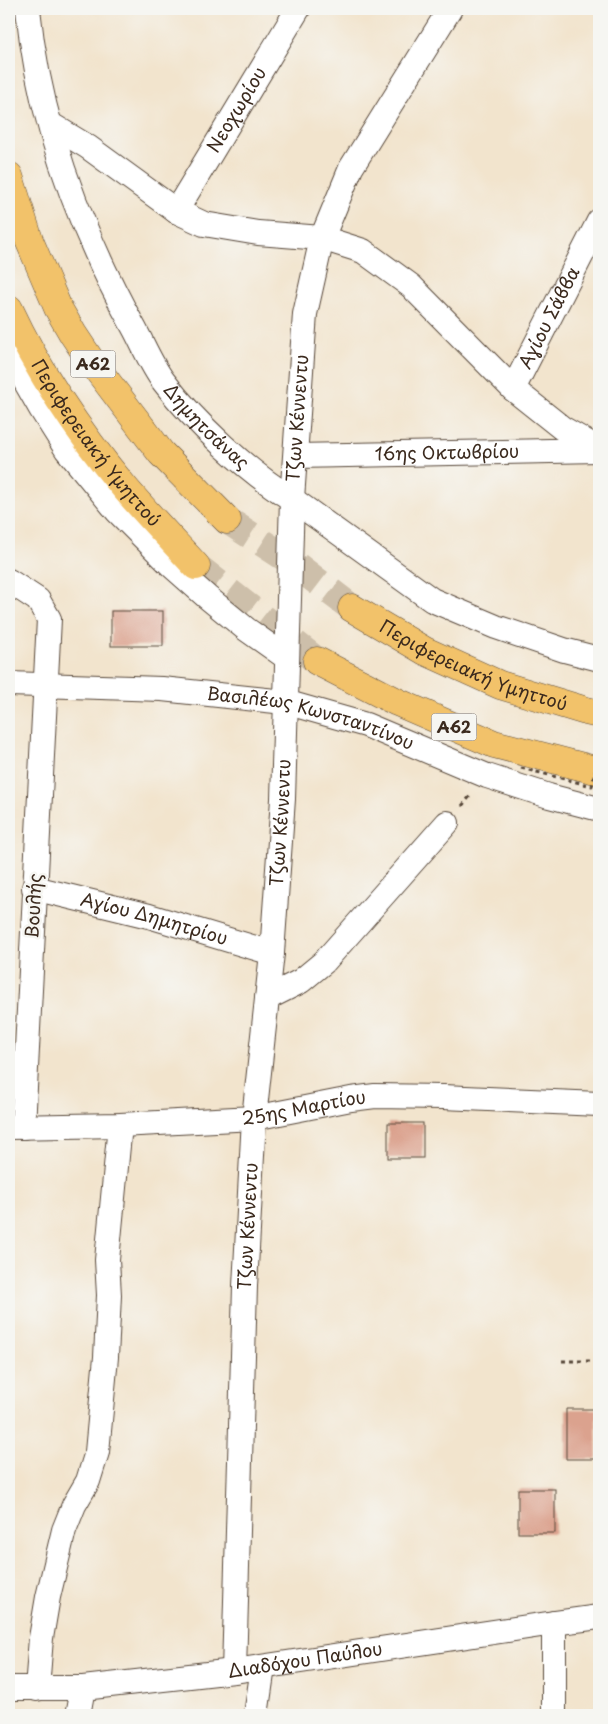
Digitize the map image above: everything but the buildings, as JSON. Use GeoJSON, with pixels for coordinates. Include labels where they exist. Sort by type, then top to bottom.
{"type":"FeatureCollection","features":[{"type":"Feature","properties":{"kind":"highway","name":"Α62"},"geometry":{"type":"LineString","coordinates":[[9,176],[29,240],[58,308],[73,334],[91,361],[161,453],[227,520]]}},
{"type":"Feature","properties":{"kind":"highway","name":"Περιφερειακή Υμηττού"},"geometry":{"type":"LineString","coordinates":[[9,309],[24,341],[71,418],[124,486],[196,566]]}},
{"type":"Feature","properties":{"kind":"highway","name":"Περιφερειακή Υμηττού"},"geometry":{"type":"LineString","coordinates":[[352,608],[425,651],[500,685],[599,714]]}},
{"type":"Feature","properties":{"kind":"highway","name":"Α62"},"geometry":{"type":"LineString","coordinates":[[317,661],[397,702],[494,744],[599,771]]}},
{"type":"Feature","properties":{"kind":"street","name":"Δημητσάνας"},"geometry":{"type":"LineString","coordinates":[[28,9],[33,50],[60,164],[88,236],[116,297],[163,381],[194,417],[268,484],[292,498],[432,600],[496,627],[564,650],[599,659]]}},
{"type":"Feature","properties":{"kind":"street","name":"Νεοχωρίου"},"geometry":{"type":"LineString","coordinates":[[176,211],[298,9]]}},
{"type":"Feature","properties":{"kind":"street","name":"Τζων Κέννεντυ"},"geometry":{"type":"LineString","coordinates":[[234,1671],[243,1336],[254,1118],[272,953],[283,799],[292,498],[305,314],[322,238],[352,168],[450,9]]}},
{"type":"Feature","properties":{"kind":"street"},"geometry":{"type":"LineString","coordinates":[[50,124],[88,147],[176,211],[204,224],[258,233],[322,238],[363,251],[411,286],[514,389],[562,428],[599,449]]}},
{"type":"Feature","properties":{"kind":"street","name":"Αγίου Σάββα"},"geometry":{"type":"LineString","coordinates":[[514,389],[599,221]]}},
{"type":"Feature","properties":{"kind":"street"},"geometry":{"type":"LineString","coordinates":[[9,353],[22,379],[67,450],[117,512],[207,597],[246,629],[287,658]]}},
{"type":"Feature","properties":{"kind":"street","name":"16ης Οκτωβρίου"},"geometry":{"type":"LineString","coordinates":[[296,456],[599,449]]}},
{"type":"Feature","properties":{"kind":"street","name":"Βουλής"},"geometry":{"type":"LineString","coordinates":[[9,581],[38,600],[48,619],[34,888],[16,1127]]}},
{"type":"Feature","properties":{"kind":"street","name":"Βασιλέως Κωνσταντίνου"},"geometry":{"type":"LineString","coordinates":[[9,684],[162,689],[285,702],[366,726],[487,776],[549,796],[599,809]]}},
{"type":"Feature","properties":{"kind":"street"},"geometry":{"type":"LineString","coordinates":[[267,998],[301,981],[324,962],[447,823]]}},
{"type":"Feature","properties":{"kind":"street","name":"Αγίου Δημητρίου"},"geometry":{"type":"LineString","coordinates":[[34,888],[149,916],[272,953]]}},
{"type":"Feature","properties":{"kind":"street","name":"25ης Μαρτίου"},"geometry":{"type":"LineString","coordinates":[[16,1127],[120,1125],[254,1118],[375,1096],[443,1096],[599,1104]]}},
{"type":"Feature","properties":{"kind":"street"},"geometry":{"type":"LineString","coordinates":[[37,1689],[42,1630],[64,1530],[74,1505],[91,1473],[97,1452],[108,1320],[107,1260],[120,1125]]}},
{"type":"Feature","properties":{"kind":"street","name":"Διαδόχου Παύλου"},"geometry":{"type":"LineString","coordinates":[[9,1688],[83,1688],[234,1671],[599,1617]]}},
{"type":"Feature","properties":{"kind":"street"},"geometry":{"type":"LineString","coordinates":[[554,1623],[554,1715]]}},
{"type":"Feature","properties":{"kind":"street"},"geometry":{"type":"LineString","coordinates":[[256,1715],[263,1666]]}},
{"type":"Feature","properties":{"kind":"street"},"geometry":{"type":"LineString","coordinates":[[78,1715],[83,1688]]}},
{"type":"Feature","properties":{"kind":"path"},"geometry":{"type":"LineString","coordinates":[[521,768],[592,786],[599,753]]}},
{"type":"Feature","properties":{"kind":"path"},"geometry":{"type":"LineString","coordinates":[[447,823],[487,776]]}},
{"type":"Feature","properties":{"kind":"path"},"geometry":{"type":"LineString","coordinates":[[562,1361],[599,1361]]}},
{"type":"Feature","properties":{"kind":"tunnel"},"geometry":{"type":"LineString","coordinates":[[227,520],[292,562],[352,608]]}},
{"type":"Feature","properties":{"kind":"tunnel"},"geometry":{"type":"LineString","coordinates":[[196,566],[317,661]]}}]}
